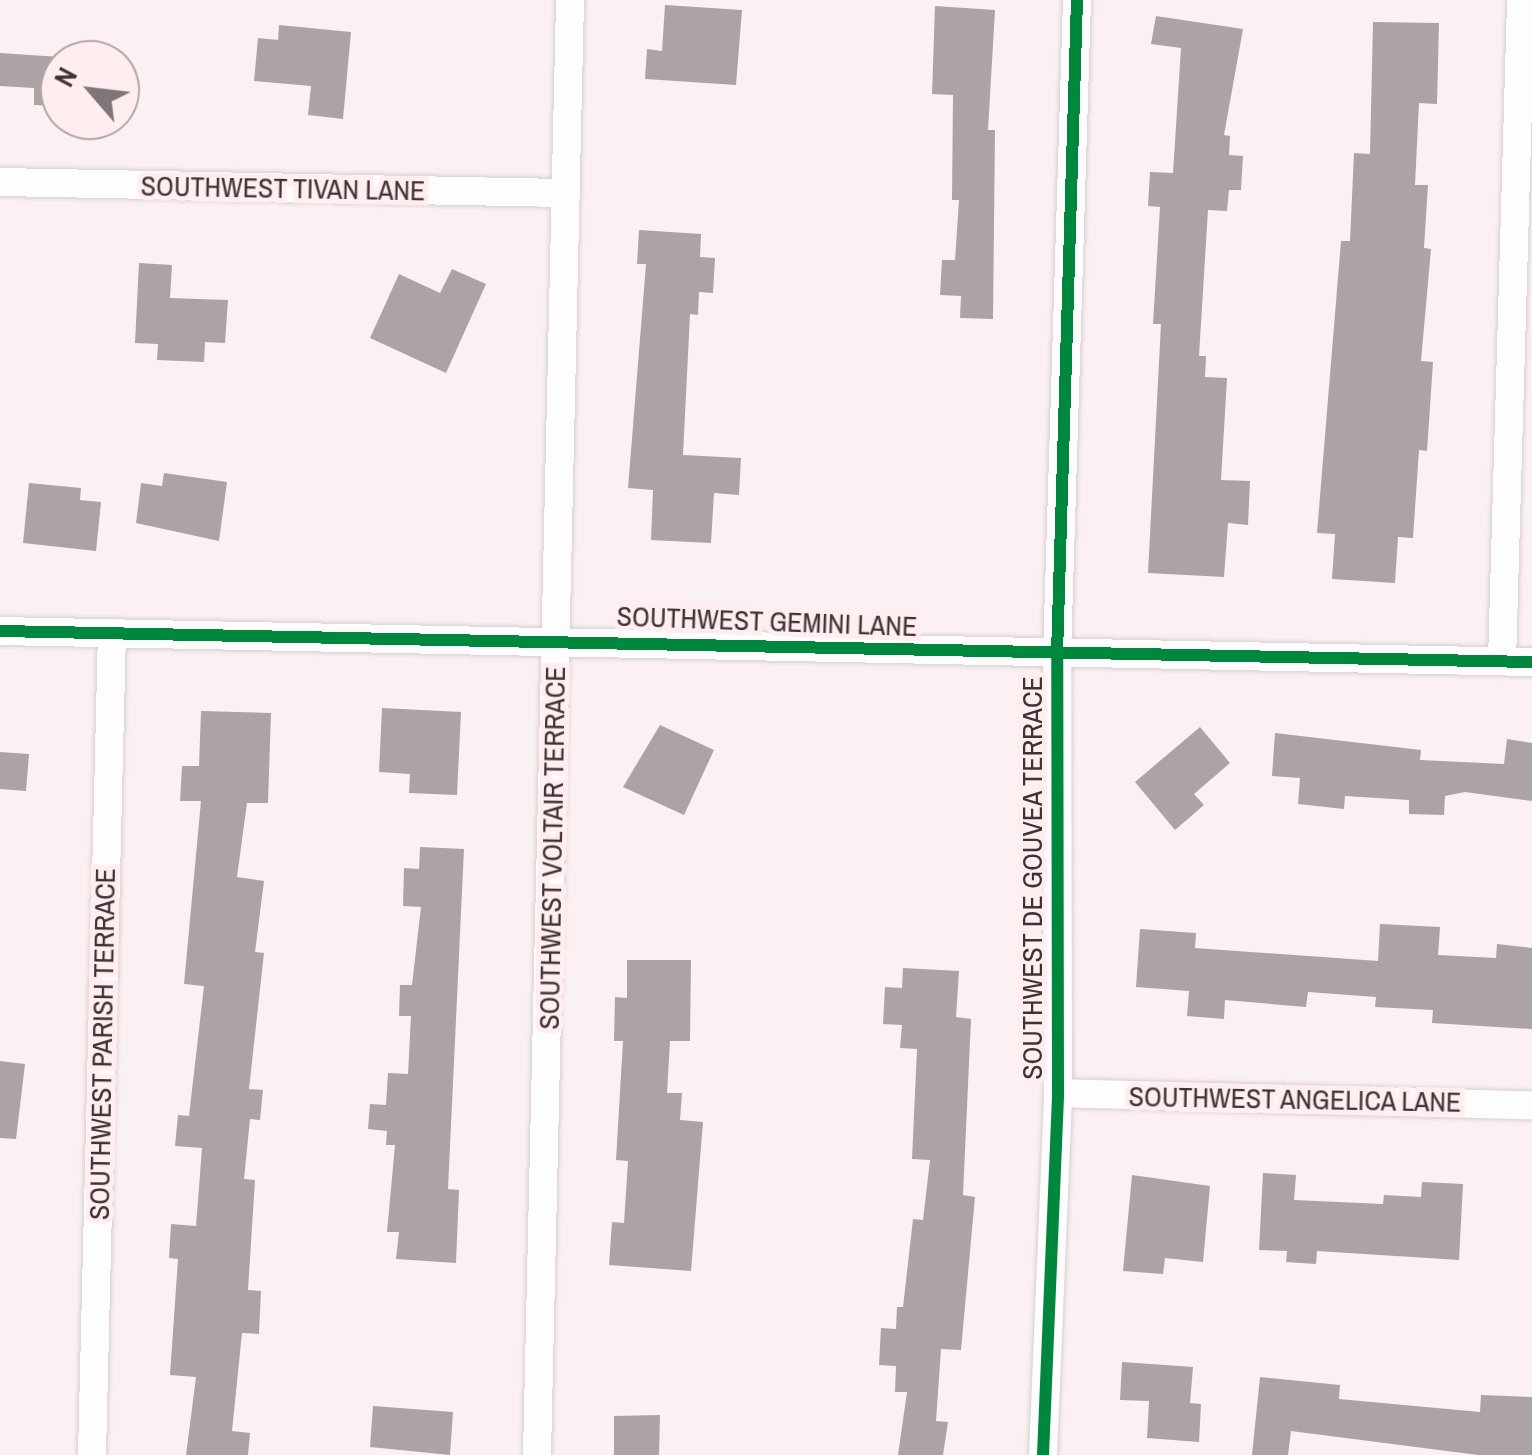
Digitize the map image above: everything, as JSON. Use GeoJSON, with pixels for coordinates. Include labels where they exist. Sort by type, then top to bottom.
{"type":"FeatureCollection","features":[{"type":"Feature","properties":{"kind":"street","name":"SOUTHWEST VOLTAIR TERRACE"},"geometry":{"type":"LineString","coordinates":[[537,1455],[570,0]]}},
{"type":"Feature","properties":{"kind":"street","name":"SOUTHWEST DE GOUVEA TERRACE"},"geometry":{"type":"LineString","coordinates":[[1043,1455],[1058,1093],[1057,654],[1077,0]]}},
{"type":"Feature","properties":{"kind":"street"},"geometry":{"type":"LineString","coordinates":[[1502,662],[1520,0]]}},
{"type":"Feature","properties":{"kind":"street","name":"SOUTHWEST TIVAN LANE"},"geometry":{"type":"LineString","coordinates":[[0,182],[566,193]]}},
{"type":"Feature","properties":{"kind":"street","name":"SOUTHWEST GEMINI LANE"},"geometry":{"type":"LineString","coordinates":[[0,631],[1532,662]]}},
{"type":"Feature","properties":{"kind":"street","name":"SOUTHWEST PARISH TERRACE"},"geometry":{"type":"LineString","coordinates":[[92,1455],[112,633]]}},
{"type":"Feature","properties":{"kind":"street","name":"SOUTHWEST ANGELICA LANE"},"geometry":{"type":"LineString","coordinates":[[1058,1093],[1532,1105]]}},
{"type":"Feature","properties":{"kind":"building"},"geometry":{"type":"Polygon","coordinates":[[[665,5],[742,10],[736,85],[645,79],[647,49],[662,51],[665,5]]]}},
{"type":"Feature","properties":{"kind":"building"},"geometry":{"type":"Polygon","coordinates":[[[935,6],[995,10],[988,130],[995,130],[993,319],[960,318],[961,296],[940,295],[942,260],[955,260],[959,200],[952,200],[953,95],[932,94],[935,6]]]}},
{"type":"Feature","properties":{"kind":"building"},"geometry":{"type":"Polygon","coordinates":[[[1156,16],[1243,29],[1224,135],[1230,136],[1229,155],[1243,156],[1241,190],[1229,190],[1227,211],[1208,210],[1199,356],[1206,356],[1205,377],[1227,378],[1221,480],[1250,481],[1248,525],[1228,523],[1224,577],[1148,573],[1161,324],[1153,324],[1160,207],[1148,206],[1150,172],[1173,173],[1181,48],[1151,44],[1156,16]]]}},
{"type":"Feature","properties":{"kind":"building"},"geometry":{"type":"Polygon","coordinates":[[[1373,22],[1439,23],[1437,104],[1419,103],[1415,185],[1428,185],[1424,248],[1431,249],[1421,361],[1433,362],[1427,451],[1419,450],[1413,538],[1398,537],[1395,583],[1332,579],[1335,534],[1317,533],[1341,241],[1350,241],[1354,153],[1370,154],[1373,22]]]}},
{"type":"Feature","properties":{"kind":"building"},"geometry":{"type":"Polygon","coordinates":[[[279,25],[351,32],[343,119],[308,115],[311,86],[254,81],[258,38],[278,40],[279,25]]]}},
{"type":"Feature","properties":{"kind":"building"},"geometry":{"type":"Polygon","coordinates":[[[0,53],[40,56],[40,105],[34,105],[34,88],[0,86],[0,53]]]}},
{"type":"Feature","properties":{"kind":"building"},"geometry":{"type":"Polygon","coordinates":[[[639,230],[701,234],[700,257],[715,258],[713,293],[699,292],[698,315],[690,314],[683,455],[741,458],[739,495],[714,493],[711,543],[651,540],[653,490],[628,488],[646,264],[637,264],[639,230]]]}},
{"type":"Feature","properties":{"kind":"building"},"geometry":{"type":"Polygon","coordinates":[[[139,263],[172,265],[170,298],[228,300],[225,343],[205,342],[204,362],[157,360],[158,344],[135,343],[139,263]]]}},
{"type":"Feature","properties":{"kind":"building"},"geometry":{"type":"Polygon","coordinates":[[[452,269],[486,284],[446,373],[370,338],[399,274],[440,293],[452,269]]]}},
{"type":"Feature","properties":{"kind":"building"},"geometry":{"type":"Polygon","coordinates":[[[164,473],[227,482],[219,541],[136,523],[141,483],[162,486],[164,473]]]}},
{"type":"Feature","properties":{"kind":"building"},"geometry":{"type":"Polygon","coordinates":[[[29,483],[81,488],[80,500],[101,502],[96,551],[23,543],[29,483]]]}},
{"type":"Feature","properties":{"kind":"building"},"geometry":{"type":"Polygon","coordinates":[[[382,708],[461,712],[457,795],[409,793],[410,774],[379,772],[382,708]]]}},
{"type":"Feature","properties":{"kind":"building"},"geometry":{"type":"Polygon","coordinates":[[[201,711],[271,713],[268,803],[247,803],[237,877],[264,881],[255,952],[264,953],[249,1089],[263,1090],[260,1120],[250,1119],[244,1179],[255,1180],[248,1290],[261,1291],[259,1334],[242,1333],[232,1431],[250,1433],[248,1455],[186,1455],[196,1377],[170,1375],[178,1259],[169,1258],[171,1224],[196,1226],[202,1148],[175,1146],[178,1115],[189,1116],[204,986],[184,984],[201,801],[180,801],[182,766],[199,766],[201,711]]]}},
{"type":"Feature","properties":{"kind":"building"},"geometry":{"type":"Polygon","coordinates":[[[660,725],[714,750],[684,815],[623,787],[660,725]]]}},
{"type":"Feature","properties":{"kind":"building"},"geometry":{"type":"Polygon","coordinates":[[[1200,727],[1230,763],[1194,794],[1204,805],[1175,830],[1135,782],[1200,727]]]}},
{"type":"Feature","properties":{"kind":"building"},"geometry":{"type":"Polygon","coordinates":[[[1275,733],[1421,750],[1420,760],[1504,764],[1507,739],[1532,743],[1532,801],[1465,792],[1445,796],[1444,815],[1409,814],[1409,800],[1345,796],[1344,809],[1298,804],[1300,778],[1272,776],[1275,733]]]}},
{"type":"Feature","properties":{"kind":"building"},"geometry":{"type":"Polygon","coordinates":[[[0,752],[29,754],[26,791],[0,789],[0,752]]]}},
{"type":"Feature","properties":{"kind":"building"},"geometry":{"type":"Polygon","coordinates":[[[420,847],[464,849],[448,1189],[459,1190],[456,1263],[396,1259],[399,1232],[387,1232],[395,1145],[386,1145],[387,1131],[368,1129],[370,1104],[386,1105],[388,1073],[408,1074],[411,1016],[399,1016],[400,985],[412,985],[421,907],[403,906],[404,868],[419,869],[420,847]]]}},
{"type":"Feature","properties":{"kind":"building"},"geometry":{"type":"Polygon","coordinates":[[[1380,924],[1440,927],[1438,955],[1496,958],[1497,944],[1532,948],[1532,1029],[1432,1023],[1433,1010],[1375,1007],[1376,997],[1308,992],[1306,1007],[1225,1000],[1224,1019],[1187,1016],[1189,991],[1136,987],[1140,929],[1196,933],[1195,948],[1378,961],[1380,924]]]}},
{"type":"Feature","properties":{"kind":"building"},"geometry":{"type":"Polygon","coordinates":[[[627,960],[691,960],[690,1041],[670,1041],[667,1093],[682,1093],[680,1120],[703,1122],[691,1271],[609,1265],[612,1222],[624,1223],[628,1161],[616,1160],[623,1041],[614,1041],[615,997],[627,998],[627,960]]]}},
{"type":"Feature","properties":{"kind":"building"},"geometry":{"type":"Polygon","coordinates":[[[903,968],[959,971],[956,1017],[971,1019],[963,1195],[975,1197],[961,1350],[941,1349],[936,1421],[948,1422],[943,1455],[898,1455],[907,1392],[895,1392],[896,1366],[879,1365],[881,1328],[896,1329],[897,1307],[903,1307],[913,1219],[923,1220],[930,1160],[912,1159],[917,1049],[900,1048],[902,1025],[883,1024],[885,987],[902,988],[903,968]]]}},
{"type":"Feature","properties":{"kind":"building"},"geometry":{"type":"Polygon","coordinates":[[[0,1061],[25,1064],[16,1139],[0,1138],[0,1061]]]}},
{"type":"Feature","properties":{"kind":"building"},"geometry":{"type":"Polygon","coordinates":[[[1263,1173],[1296,1175],[1294,1200],[1383,1204],[1384,1195],[1421,1197],[1422,1182],[1463,1184],[1459,1260],[1317,1251],[1316,1264],[1286,1262],[1287,1251],[1259,1250],[1263,1173]]]}},
{"type":"Feature","properties":{"kind":"building"},"geometry":{"type":"Polygon","coordinates":[[[1132,1175],[1210,1186],[1203,1262],[1165,1258],[1163,1274],[1123,1271],[1132,1175]]]}},
{"type":"Feature","properties":{"kind":"building"},"geometry":{"type":"Polygon","coordinates":[[[1122,1362],[1193,1367],[1190,1403],[1201,1404],[1199,1442],[1147,1438],[1149,1401],[1120,1400],[1122,1362]]]}},
{"type":"Feature","properties":{"kind":"building"},"geometry":{"type":"Polygon","coordinates":[[[1260,1377],[1340,1385],[1339,1399],[1480,1412],[1481,1395],[1532,1397],[1532,1455],[1478,1455],[1291,1431],[1288,1455],[1252,1455],[1260,1377]]]}},
{"type":"Feature","properties":{"kind":"building"},"geometry":{"type":"Polygon","coordinates":[[[373,1406],[453,1412],[450,1455],[370,1447],[373,1406]]]}},
{"type":"Feature","properties":{"kind":"building"},"geometry":{"type":"Polygon","coordinates":[[[660,1415],[659,1455],[614,1455],[614,1416],[660,1415]]]}},
{"type":"Feature","properties":{"kind":"cycle path"},"geometry":{"type":"LineString","coordinates":[[1043,1455],[1058,1093],[1057,654],[1077,0]]}},
{"type":"Feature","properties":{"kind":"cycle path"},"geometry":{"type":"LineString","coordinates":[[0,631],[1532,662]]}}]}
